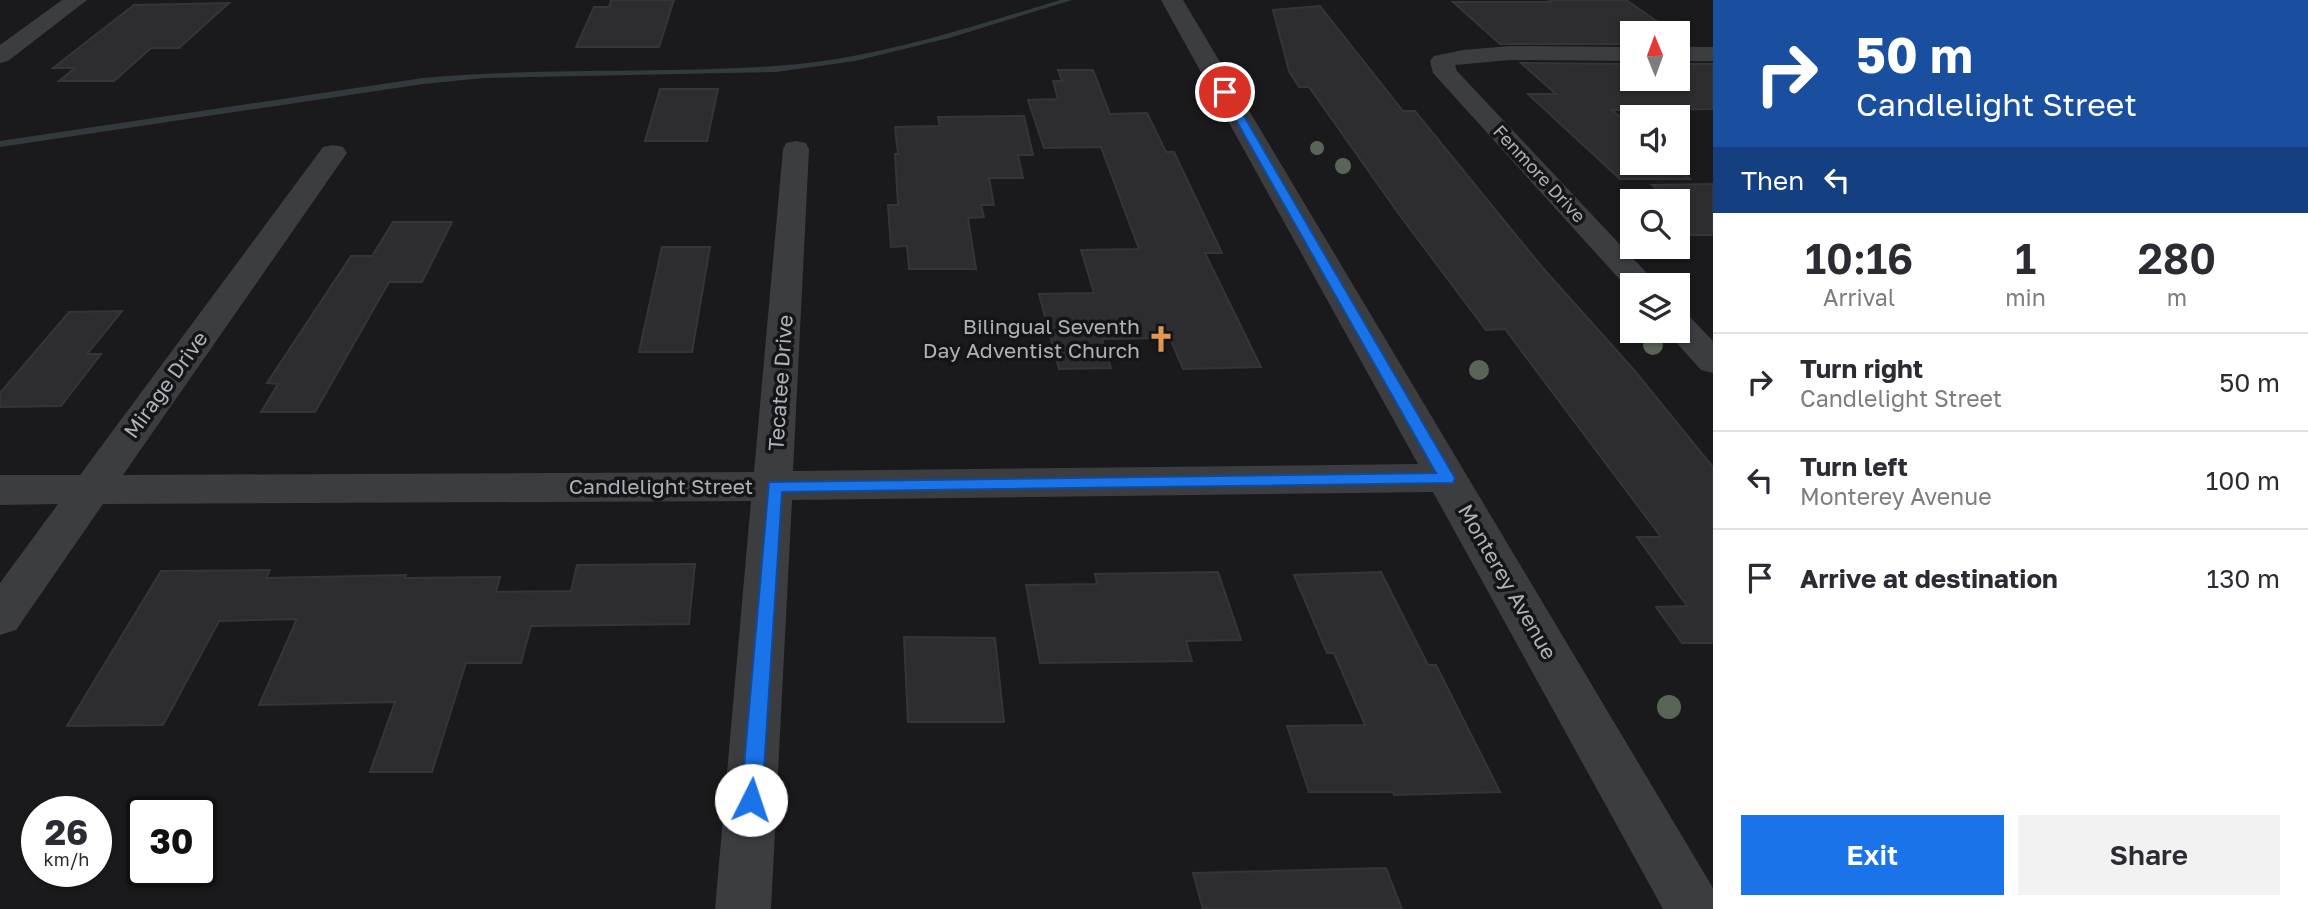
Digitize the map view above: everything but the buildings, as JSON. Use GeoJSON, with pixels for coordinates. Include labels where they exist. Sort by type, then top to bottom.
{"type":"FeatureCollection","features":[{"type":"Feature","properties":{"kind":"street"},"geometry":{"type":"LineString","coordinates":[[0,56],[76,0]]}},
{"type":"Feature","properties":{"kind":"street","name":"Monterey Avenue"},"geometry":{"type":"LineString","coordinates":[[1172,0],[1694,909]]}},
{"type":"Feature","properties":{"kind":"street","name":"Fenmore Drive"},"geometry":{"type":"LineString","coordinates":[[1620,54],[1462,55],[1442,61],[1445,73],[1631,273]]}},
{"type":"Feature","properties":{"kind":"street"},"geometry":{"type":"LineString","coordinates":[[1690,54],[1713,54]]}},
{"type":"Feature","properties":{"kind":"street","name":"Tecatee Drive"},"geometry":{"type":"LineString","coordinates":[[743,909],[796,149]]}},
{"type":"Feature","properties":{"kind":"street","name":"Mirage Drive"},"geometry":{"type":"LineString","coordinates":[[0,617],[333,153]]}},
{"type":"Feature","properties":{"kind":"street"},"geometry":{"type":"LineString","coordinates":[[1690,337],[1713,362]]}},
{"type":"Feature","properties":{"kind":"street","name":"Candlelight Street"},"geometry":{"type":"LineString","coordinates":[[0,490],[774,486],[1447,478]]}},
{"type":"Feature","properties":{"kind":"waterway"},"geometry":{"type":"LineString","coordinates":[[0,144],[423,81],[484,75],[776,69],[855,58],[949,36],[1068,0]]}},
{"type":"Feature","properties":{"kind":"place","name":"Bilingual Seventh Day Adventist Church"},"geometry":{"type":"Point","coordinates":[1161,339]}},
{"type":"Feature","properties":{"kind":"route"},"geometry":{"type":"LineString","coordinates":[[751,800],[774,486],[1447,478],[1225,92]]}}]}
